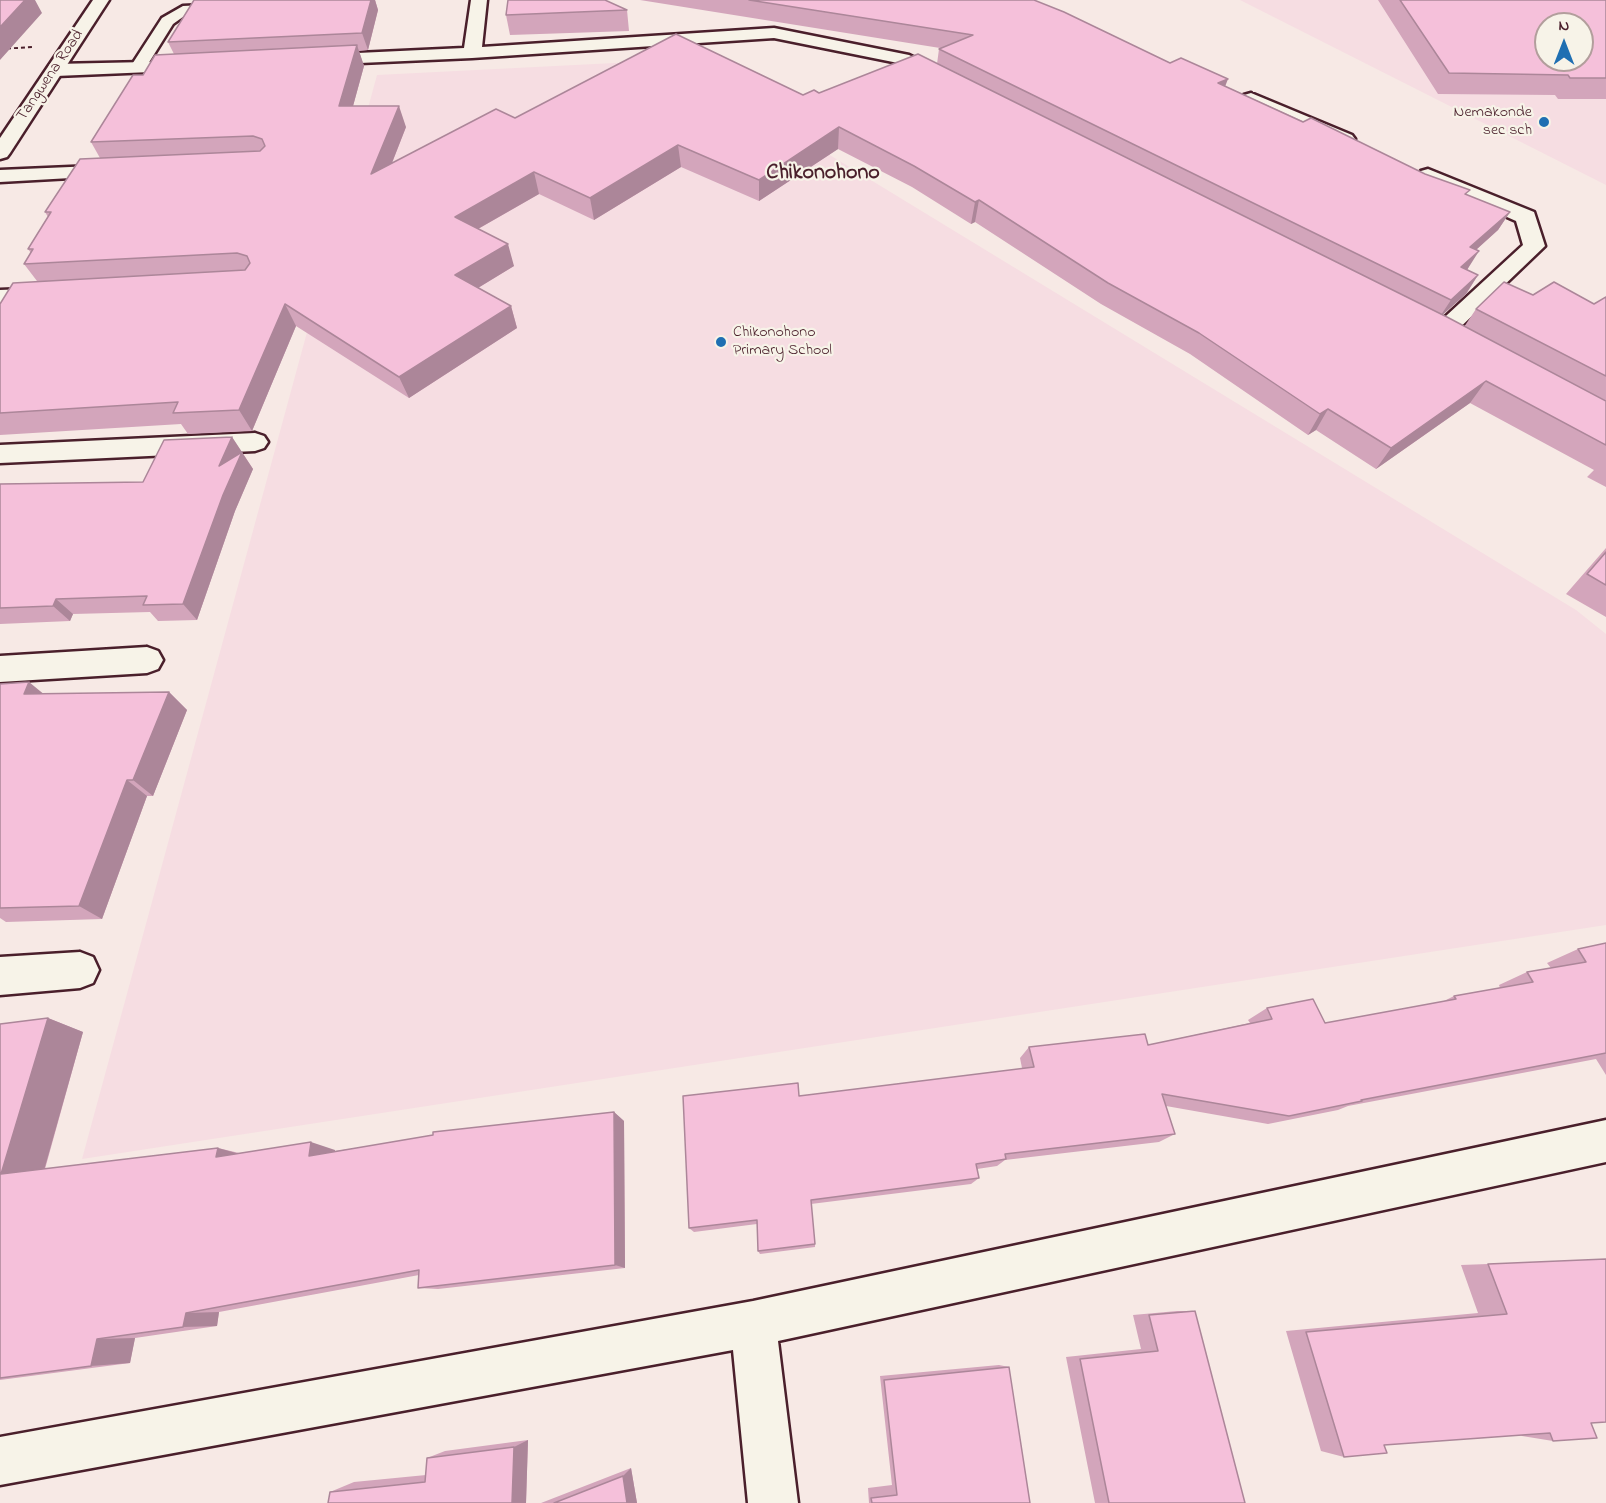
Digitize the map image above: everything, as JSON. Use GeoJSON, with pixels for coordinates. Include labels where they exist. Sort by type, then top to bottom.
{"type":"FeatureCollection","features":[{"type":"Feature","properties":{"kind":"street","name":"Tangwena Road"},"geometry":{"type":"LineString","coordinates":[[1,148],[56,70],[101,0]]}},
{"type":"Feature","properties":{"kind":"street"},"geometry":{"type":"LineString","coordinates":[[472,53],[479,0]]}},
{"type":"Feature","properties":{"kind":"street"},"geometry":{"type":"LineString","coordinates":[[293,61],[472,53],[774,33],[903,59],[966,91]]}},
{"type":"Feature","properties":{"kind":"street"},"geometry":{"type":"LineString","coordinates":[[56,70],[209,65]]}},
{"type":"Feature","properties":{"kind":"street"},"geometry":{"type":"LineString","coordinates":[[1230,90],[1361,146]]}},
{"type":"Feature","properties":{"kind":"street"},"geometry":{"type":"LineString","coordinates":[[1405,165],[1526,217],[1534,246],[1442,332]]}},
{"type":"Feature","properties":{"kind":"street"},"geometry":{"type":"LineString","coordinates":[[0,176],[131,171]]}},
{"type":"Feature","properties":{"kind":"street"},"geometry":{"type":"LineString","coordinates":[[0,297],[71,294]]}},
{"type":"Feature","properties":{"kind":"street"},"geometry":{"type":"LineString","coordinates":[[1421,321],[1462,343]]}},
{"type":"Feature","properties":{"kind":"street"},"geometry":{"type":"LineString","coordinates":[[0,454],[255,442]]}},
{"type":"Feature","properties":{"kind":"street"},"geometry":{"type":"LineString","coordinates":[[0,669],[147,660]]}},
{"type":"Feature","properties":{"kind":"street"},"geometry":{"type":"LineString","coordinates":[[0,976],[80,970]]}},
{"type":"Feature","properties":{"kind":"street"},"geometry":{"type":"LineString","coordinates":[[0,1461],[753,1324],[1606,1141]]}},
{"type":"Feature","properties":{"kind":"street"},"geometry":{"type":"LineString","coordinates":[[753,1324],[773,1503]]}},
{"type":"Feature","properties":{"kind":"lane"},"geometry":{"type":"LineString","coordinates":[[137,69],[167,21],[183,10],[240,8]]}},
{"type":"Feature","properties":{"kind":"shaded area","name":"Nemakonde sec sch"},"geometry":{"type":"Polygon","coordinates":[[[1240,0],[1606,0],[1606,185],[1240,0]]]}},
{"type":"Feature","properties":{"kind":"shaded area","name":"Chikonohono Primary School"},"geometry":{"type":"Polygon","coordinates":[[[674,60],[1576,610],[1606,634],[1606,925],[82,1159],[377,75],[674,60]]]}},
{"type":"Feature","properties":{"kind":"building"},"geometry":{"type":"Polygon","coordinates":[[[0,0],[25,0],[0,27],[0,0]]]}},
{"type":"Feature","properties":{"kind":"building"},"geometry":{"type":"Polygon","coordinates":[[[194,0],[371,0],[362,33],[168,42],[194,0]]]}},
{"type":"Feature","properties":{"kind":"building"},"geometry":{"type":"Polygon","coordinates":[[[508,0],[605,0],[627,10],[506,15],[508,0]]]}},
{"type":"Feature","properties":{"kind":"building"},"geometry":{"type":"Polygon","coordinates":[[[749,0],[1034,0],[1170,63],[1181,58],[1228,79],[1218,83],[1303,122],[1311,118],[1425,174],[1470,190],[1465,194],[1510,212],[1470,247],[1479,251],[1461,267],[1478,275],[1451,300],[939,49],[973,35],[749,0]]]}},
{"type":"Feature","properties":{"kind":"building"},"geometry":{"type":"Polygon","coordinates":[[[1400,0],[1606,0],[1606,78],[1570,78],[1568,75],[1449,73],[1400,0]]]}},
{"type":"Feature","properties":{"kind":"building"},"geometry":{"type":"Polygon","coordinates":[[[676,34],[803,95],[814,90],[819,93],[918,54],[1447,317],[1606,401],[1606,445],[1486,381],[1391,448],[1328,409],[1320,414],[1199,333],[1108,283],[979,200],[975,202],[914,166],[839,127],[759,180],[678,145],[590,198],[534,172],[455,217],[508,244],[455,275],[511,306],[399,377],[285,304],[239,410],[173,413],[178,402],[0,413],[0,304],[13,283],[245,270],[250,263],[247,256],[237,253],[24,264],[33,249],[28,249],[51,212],[45,212],[80,159],[260,151],[265,146],[262,139],[253,136],[91,142],[133,75],[143,75],[155,55],[357,45],[339,106],[399,106],[371,174],[496,109],[515,118],[676,34]]]}},
{"type":"Feature","properties":{"kind":"building"},"geometry":{"type":"Polygon","coordinates":[[[1504,282],[1533,295],[1554,282],[1594,304],[1606,297],[1606,376],[1476,309],[1504,282]]]}},
{"type":"Feature","properties":{"kind":"building"},"geometry":{"type":"Polygon","coordinates":[[[232,437],[219,466],[242,452],[223,495],[183,604],[143,605],[147,596],[56,599],[53,606],[0,608],[0,484],[143,482],[164,440],[232,437]]]}},
{"type":"Feature","properties":{"kind":"building"},"geometry":{"type":"Polygon","coordinates":[[[1606,552],[1606,585],[1587,574],[1606,552]]]}},
{"type":"Feature","properties":{"kind":"building"},"geometry":{"type":"Polygon","coordinates":[[[29,682],[24,694],[169,692],[133,780],[127,780],[79,906],[0,908],[0,684],[29,682]]]}},
{"type":"Feature","properties":{"kind":"building"},"geometry":{"type":"Polygon","coordinates":[[[1606,943],[1606,1053],[1289,1116],[1162,1094],[1175,1134],[1005,1154],[1006,1159],[976,1164],[979,1178],[811,1200],[815,1244],[758,1251],[757,1220],[689,1228],[683,1096],[798,1083],[799,1096],[1034,1067],[1029,1047],[1145,1034],[1148,1045],[1272,1019],[1267,1008],[1313,999],[1325,1023],[1533,982],[1527,972],[1586,962],[1578,949],[1606,943]]]}},
{"type":"Feature","properties":{"kind":"building"},"geometry":{"type":"Polygon","coordinates":[[[48,1018],[1,1174],[218,1148],[216,1157],[311,1142],[309,1156],[433,1135],[433,1132],[614,1112],[615,1265],[418,1288],[419,1270],[186,1313],[183,1327],[97,1339],[91,1366],[0,1378],[0,1024],[48,1018]]]}},
{"type":"Feature","properties":{"kind":"building"},"geometry":{"type":"Polygon","coordinates":[[[1606,1259],[1606,1422],[1591,1423],[1597,1438],[1553,1441],[1550,1433],[1384,1445],[1387,1453],[1344,1457],[1306,1332],[1507,1314],[1488,1264],[1606,1259]]]}},
{"type":"Feature","properties":{"kind":"building"},"geometry":{"type":"Polygon","coordinates":[[[1195,1311],[1245,1503],[1109,1503],[1080,1359],[1158,1351],[1149,1315],[1195,1311]]]}},
{"type":"Feature","properties":{"kind":"building"},"geometry":{"type":"Polygon","coordinates":[[[1009,1367],[1030,1503],[872,1503],[871,1498],[897,1495],[884,1380],[1009,1367]]]}},
{"type":"Feature","properties":{"kind":"building"},"geometry":{"type":"Polygon","coordinates":[[[514,1447],[512,1503],[328,1503],[330,1492],[425,1482],[427,1458],[514,1447]]]}},
{"type":"Feature","properties":{"kind":"building"},"geometry":{"type":"Polygon","coordinates":[[[623,1476],[627,1503],[554,1503],[623,1476]]]}},
{"type":"Feature","properties":{"kind":"place","name":"Nemakonde sec sch"},"geometry":{"type":"Point","coordinates":[1544,122]}},
{"type":"Feature","properties":{"kind":"place","name":"Chikonohono Primary School"},"geometry":{"type":"Point","coordinates":[721,342]}},
{"type":"Feature","properties":{"kind":"district","name":"Chikonohono"},"geometry":{"type":"Point","coordinates":[823,174]}}]}
